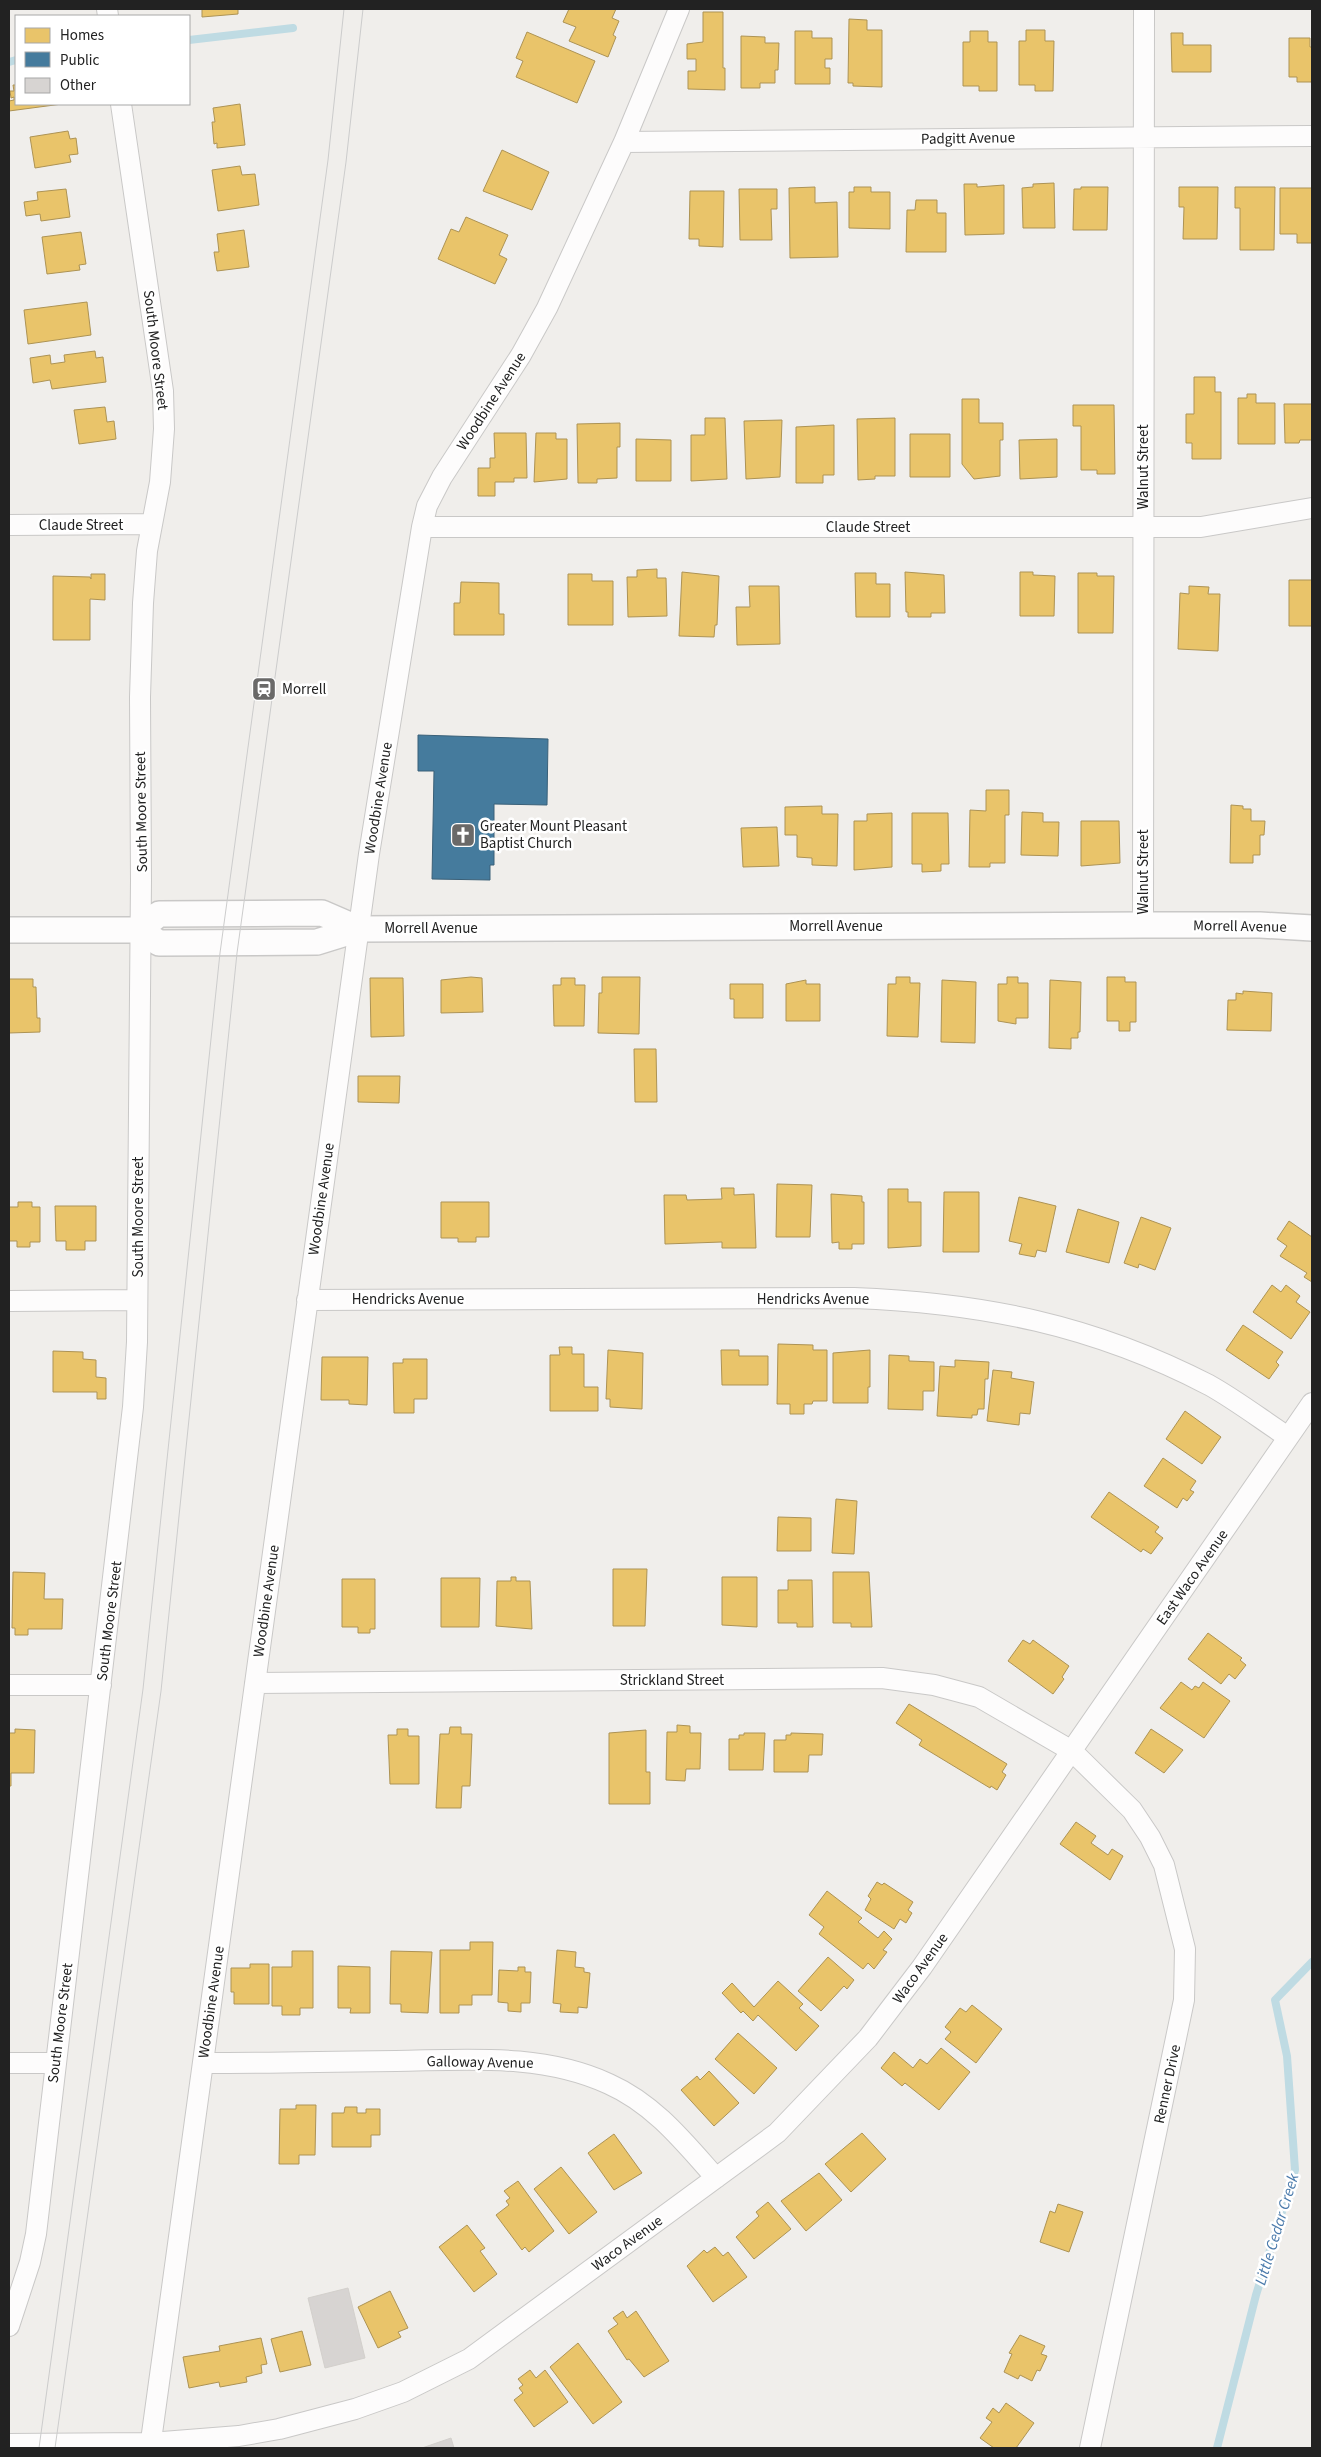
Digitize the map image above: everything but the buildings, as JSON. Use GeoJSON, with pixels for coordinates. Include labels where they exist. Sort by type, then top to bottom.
{"type":"FeatureCollection","features":[{"type":"Feature","properties":{"kind":"street","name":"Woodbine Avenue"},"geometry":{"type":"LineString","coordinates":[[150,2446],[369,854],[422,527],[427,506],[442,476],[520,355],[547,308],[624,142],[679,9]]}},
{"type":"Feature","properties":{"kind":"street","name":"Walnut Street"},"geometry":{"type":"LineString","coordinates":[[1143,925],[1144,9]]}},
{"type":"Feature","properties":{"kind":"street","name":"South Moore Street"},"geometry":{"type":"LineString","coordinates":[[9,2326],[30,2262],[36,2234],[133,1407],[137,1300],[139,930],[141,880],[140,688],[147,551],[160,482],[164,429],[163,391],[121,105]]}},
{"type":"Feature","properties":{"kind":"street","name":"Padgitt Avenue"},"geometry":{"type":"LineString","coordinates":[[624,142],[1312,136]]}},
{"type":"Feature","properties":{"kind":"street","name":"Claude Street"},"geometry":{"type":"LineString","coordinates":[[422,527],[1202,526],[1312,508]]}},
{"type":"Feature","properties":{"kind":"street","name":"Claude Street"},"geometry":{"type":"LineString","coordinates":[[9,525],[152,524]]}},
{"type":"Feature","properties":{"kind":"street","name":"Morrell Avenue"},"geometry":{"type":"LineString","coordinates":[[139,930],[159,914],[322,913],[359,929],[1143,925],[1260,925],[1312,928]]}},
{"type":"Feature","properties":{"kind":"street"},"geometry":{"type":"LineString","coordinates":[[9,930],[139,930]]}},
{"type":"Feature","properties":{"kind":"street","name":"Hendricks Avenue"},"geometry":{"type":"LineString","coordinates":[[308,1300],[854,1298],[921,1301],[983,1309],[1064,1327],[1124,1346],[1210,1386],[1288,1437]]}},
{"type":"Feature","properties":{"kind":"street"},"geometry":{"type":"LineString","coordinates":[[9,1301],[137,1300]]}},
{"type":"Feature","properties":{"kind":"street","name":"East Waco Avenue"},"geometry":{"type":"LineString","coordinates":[[1072,1751],[1312,1403]]}},
{"type":"Feature","properties":{"kind":"street","name":"Strickland Street"},"geometry":{"type":"LineString","coordinates":[[255,1683],[882,1678],[934,1685],[979,1697],[1072,1751]]}},
{"type":"Feature","properties":{"kind":"street"},"geometry":{"type":"LineString","coordinates":[[9,1685],[101,1685]]}},
{"type":"Feature","properties":{"kind":"street","name":"Waco Avenue"},"geometry":{"type":"LineString","coordinates":[[9,2444],[150,2446],[239,2436],[279,2429],[355,2410],[403,2392],[469,2359],[777,2133],[868,2038],[922,1967],[1072,1751]]}},
{"type":"Feature","properties":{"kind":"street","name":"Renner Drive"},"geometry":{"type":"LineString","coordinates":[[1072,1751],[1132,1810],[1150,1837],[1164,1865],[1185,1949],[1184,2000],[1090,2448]]}},
{"type":"Feature","properties":{"kind":"street","name":"Galloway Avenue"},"geometry":{"type":"LineString","coordinates":[[203,2063],[514,2060],[567,2068],[610,2084],[641,2102],[671,2127],[716,2178]]}},
{"type":"Feature","properties":{"kind":"street"},"geometry":{"type":"LineString","coordinates":[[9,2063],[55,2063]]}},
{"type":"Feature","properties":{"kind":"waterway"},"geometry":{"type":"LineString","coordinates":[[190,40],[293,28]]}},
{"type":"Feature","properties":{"kind":"waterway"},"geometry":{"type":"LineString","coordinates":[[9,62],[15,60]]}},
{"type":"Feature","properties":{"kind":"waterway","name":"Little Cedar Creek"},"geometry":{"type":"LineString","coordinates":[[1217,2448],[1256,2295],[1295,2170],[1287,2056],[1275,2000],[1312,1962]]}},
{"type":"Feature","properties":{"kind":"tram line"},"geometry":{"type":"LineString","coordinates":[[39,2448],[143,1689],[220,953],[328,160],[344,9]]}},
{"type":"Feature","properties":{"kind":"tram line"},"geometry":{"type":"LineString","coordinates":[[55,2448],[161,1691],[237,953],[346,162],[363,9]]}},
{"type":"Feature","properties":{"kind":"place","name":"Morrell"},"geometry":{"type":"Point","coordinates":[264,689]}},
{"type":"Feature","properties":{"kind":"place","name":"Greater Mount Pleasant Baptist Church"},"geometry":{"type":"Point","coordinates":[463,835]}}]}
